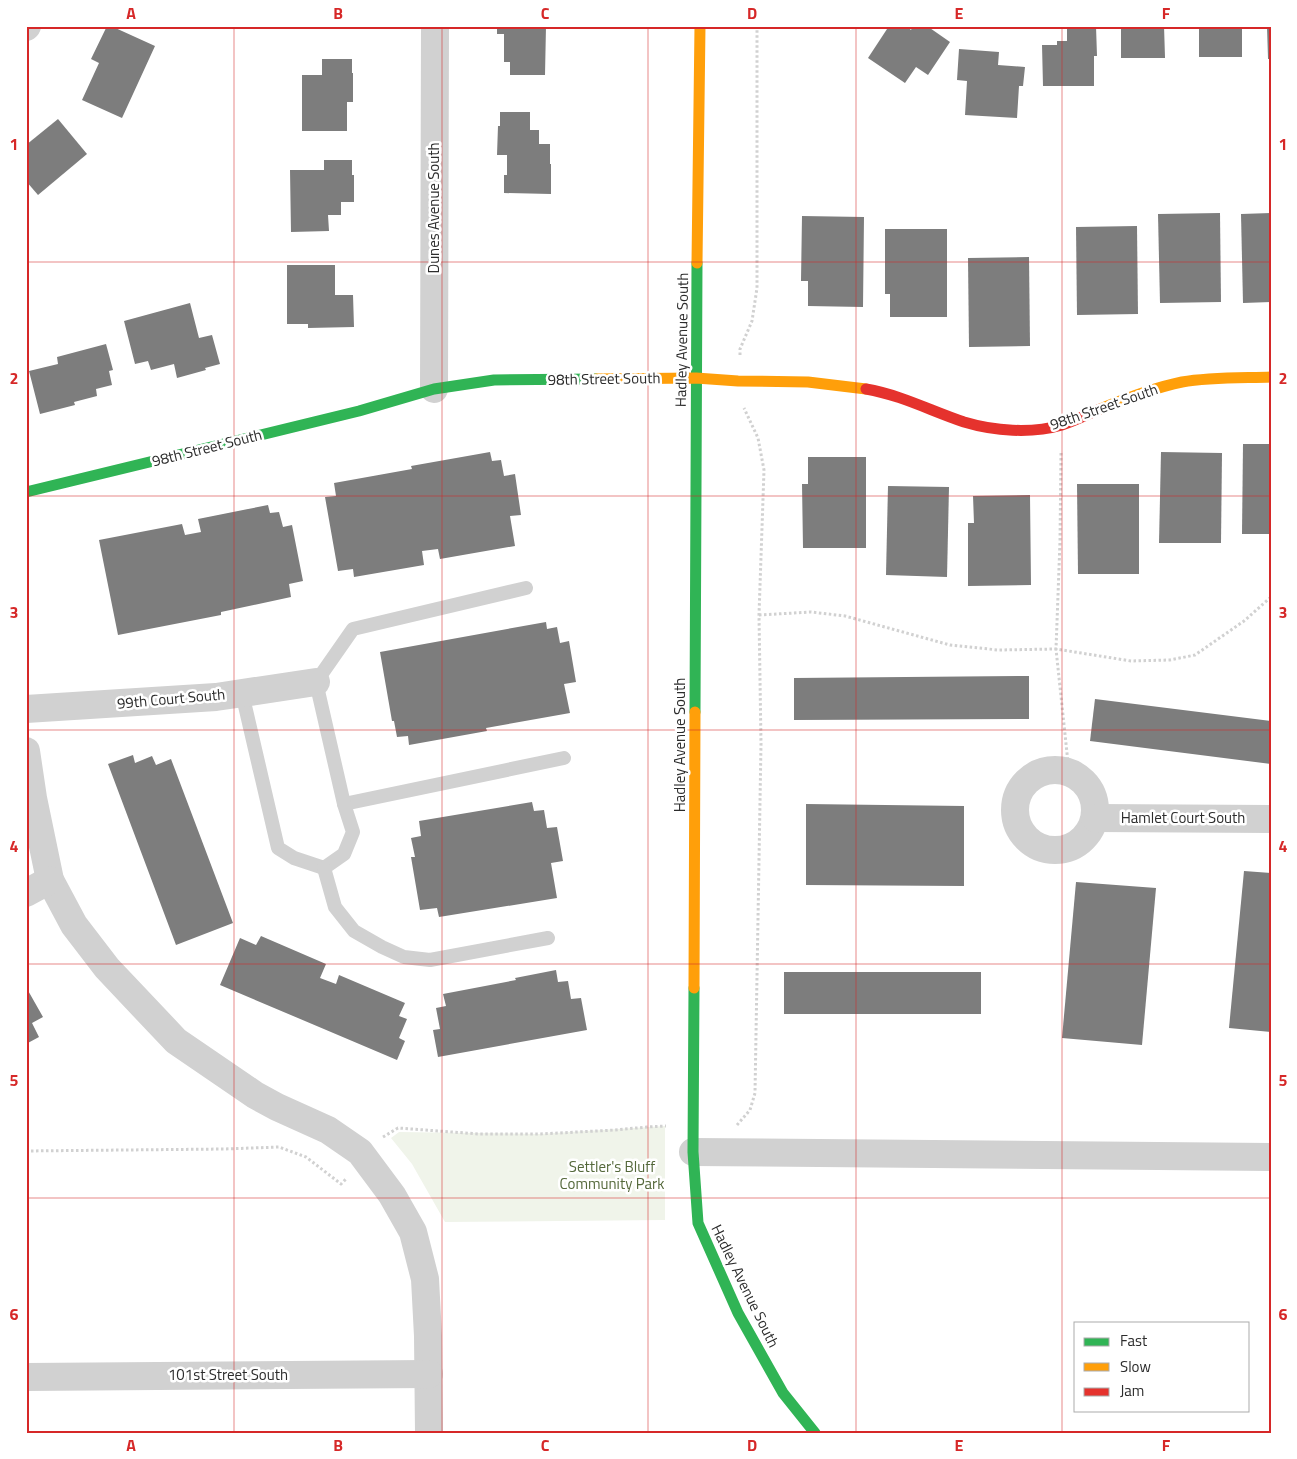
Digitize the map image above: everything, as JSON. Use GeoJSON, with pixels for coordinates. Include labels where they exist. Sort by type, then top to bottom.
{"type":"FeatureCollection","features":[{"type":"Feature","properties":{"kind":"street","name":"Dunes Avenue South"},"geometry":{"type":"LineString","coordinates":[[434,26],[434,389]]}},
{"type":"Feature","properties":{"kind":"street","name":"Hadley Avenue South"},"geometry":{"type":"LineString","coordinates":[[700,26],[696,378],[693,1139],[698,1222],[738,1313],[783,1393],[815,1433]]}},
{"type":"Feature","properties":{"kind":"street","name":"98th Street South"},"geometry":{"type":"LineString","coordinates":[[26,492],[349,413],[434,389],[494,380],[696,378],[808,382],[885,392],[965,422],[999,429],[1033,430],[1062,425],[1143,392],[1183,382],[1271,377]]}},
{"type":"Feature","properties":{"kind":"street","name":"99th Court South"},"geometry":{"type":"LineString","coordinates":[[26,710],[216,697],[316,682]]}},
{"type":"Feature","properties":{"kind":"street"},"geometry":{"type":"LineString","coordinates":[[26,751],[33,798],[38,886],[74,925],[107,968],[176,1041],[255,1095],[328,1130],[360,1152],[392,1195],[413,1232],[425,1279],[429,1374],[429,1433]]}},
{"type":"Feature","properties":{"kind":"street"},"geometry":{"type":"LineString","coordinates":[[1042,771],[1069,772],[1080,779],[1088,788],[1095,803],[1095,818],[1090,832],[1082,840],[1069,848],[1057,851],[1042,849],[1029,842],[1019,831],[1014,818],[1014,804],[1020,790],[1028,780],[1042,771]]}},
{"type":"Feature","properties":{"kind":"street","name":"Hamlet Court South"},"geometry":{"type":"LineString","coordinates":[[1095,818],[1271,819]]}},
{"type":"Feature","properties":{"kind":"street"},"geometry":{"type":"LineString","coordinates":[[693,1139],[1271,1157]]}},
{"type":"Feature","properties":{"kind":"street","name":"101st Street South"},"geometry":{"type":"LineString","coordinates":[[26,1377],[429,1374]]}},
{"type":"Feature","properties":{"kind":"lane"},"geometry":{"type":"LineString","coordinates":[[324,868],[344,854],[352,832],[316,682],[352,629],[526,588]]}},
{"type":"Feature","properties":{"kind":"lane"},"geometry":{"type":"LineString","coordinates":[[242,693],[278,848],[294,858],[324,868]]}},
{"type":"Feature","properties":{"kind":"lane"},"geometry":{"type":"LineString","coordinates":[[344,804],[564,758]]}},
{"type":"Feature","properties":{"kind":"lane"},"geometry":{"type":"LineString","coordinates":[[324,868],[335,907],[354,931],[404,957],[430,960],[548,938]]}},
{"type":"Feature","properties":{"kind":"path"},"geometry":{"type":"LineString","coordinates":[[693,1139],[737,1125],[750,1110],[755,1093],[761,744],[758,615],[764,470],[758,438],[743,405],[738,381],[740,349],[752,321],[757,288],[757,26]]}},
{"type":"Feature","properties":{"kind":"path"},"geometry":{"type":"LineString","coordinates":[[1062,425],[1056,649],[1069,772]]}},
{"type":"Feature","properties":{"kind":"path"},"geometry":{"type":"LineString","coordinates":[[758,615],[812,612],[844,616],[950,645],[998,650],[1056,649],[1131,661],[1170,660],[1195,655],[1244,621],[1271,597]]}},
{"type":"Feature","properties":{"kind":"green space","name":"Settler's Bluff Community Park"},"geometry":{"type":"Polygon","coordinates":[[[665,1126],[665,1220],[445,1222],[412,1164],[391,1138],[399,1132],[540,1134],[665,1126]]]}},
{"type":"Feature","properties":{"kind":"building"},"geometry":{"type":"Polygon","coordinates":[[[107,26],[111,26],[155,46],[122,118],[82,100],[99,63],[91,59],[107,26]]]}},
{"type":"Feature","properties":{"kind":"building"},"geometry":{"type":"Polygon","coordinates":[[[497,26],[546,26],[545,75],[510,75],[510,62],[504,62],[504,34],[497,34],[497,26]]]}},
{"type":"Feature","properties":{"kind":"building"},"geometry":{"type":"Polygon","coordinates":[[[889,26],[906,26],[911,30],[913,26],[927,26],[950,42],[928,75],[916,67],[905,83],[868,58],[889,26]]]}},
{"type":"Feature","properties":{"kind":"building"},"geometry":{"type":"Polygon","coordinates":[[[1067,26],[1096,26],[1097,56],[1094,56],[1094,86],[1043,86],[1042,45],[1057,45],[1057,41],[1067,41],[1067,26]]]}},
{"type":"Feature","properties":{"kind":"building"},"geometry":{"type":"Polygon","coordinates":[[[1121,26],[1164,26],[1165,58],[1121,58],[1121,26]]]}},
{"type":"Feature","properties":{"kind":"building"},"geometry":{"type":"Polygon","coordinates":[[[1199,26],[1242,26],[1242,57],[1199,57],[1199,26]]]}},
{"type":"Feature","properties":{"kind":"building"},"geometry":{"type":"Polygon","coordinates":[[[1267,26],[1271,26],[1271,59],[1268,59],[1267,26]]]}},
{"type":"Feature","properties":{"kind":"building"},"geometry":{"type":"Polygon","coordinates":[[[959,49],[999,52],[998,65],[1025,67],[1023,86],[1019,86],[1017,118],[965,115],[967,81],[957,80],[959,49]]]}},
{"type":"Feature","properties":{"kind":"building"},"geometry":{"type":"Polygon","coordinates":[[[322,59],[352,59],[353,102],[347,102],[347,131],[302,131],[302,75],[322,75],[322,59]]]}},
{"type":"Feature","properties":{"kind":"building"},"geometry":{"type":"Polygon","coordinates":[[[500,112],[530,112],[530,130],[539,130],[539,144],[550,144],[551,194],[504,193],[504,175],[507,175],[507,155],[497,155],[500,112]]]}},
{"type":"Feature","properties":{"kind":"building"},"geometry":{"type":"Polygon","coordinates":[[[58,119],[87,154],[38,195],[26,181],[26,145],[58,119]]]}},
{"type":"Feature","properties":{"kind":"building"},"geometry":{"type":"Polygon","coordinates":[[[324,160],[352,160],[354,202],[341,202],[341,215],[328,215],[329,231],[291,232],[290,170],[324,170],[324,160]]]}},
{"type":"Feature","properties":{"kind":"building"},"geometry":{"type":"Polygon","coordinates":[[[1220,213],[1221,302],[1160,303],[1158,214],[1220,213]]]}},
{"type":"Feature","properties":{"kind":"building"},"geometry":{"type":"Polygon","coordinates":[[[1271,213],[1271,302],[1243,303],[1241,214],[1271,213]]]}},
{"type":"Feature","properties":{"kind":"building"},"geometry":{"type":"Polygon","coordinates":[[[802,216],[864,217],[863,307],[808,306],[808,281],[801,281],[802,216]]]}},
{"type":"Feature","properties":{"kind":"building"},"geometry":{"type":"Polygon","coordinates":[[[1137,226],[1138,314],[1077,315],[1076,227],[1137,226]]]}},
{"type":"Feature","properties":{"kind":"building"},"geometry":{"type":"Polygon","coordinates":[[[885,229],[947,229],[947,317],[890,317],[890,294],[885,294],[885,229]]]}},
{"type":"Feature","properties":{"kind":"building"},"geometry":{"type":"Polygon","coordinates":[[[1029,257],[1030,346],[969,347],[968,258],[1029,257]]]}},
{"type":"Feature","properties":{"kind":"building"},"geometry":{"type":"Polygon","coordinates":[[[287,265],[335,265],[335,295],[353,295],[354,327],[308,328],[308,324],[287,324],[287,265]]]}},
{"type":"Feature","properties":{"kind":"building"},"geometry":{"type":"Polygon","coordinates":[[[190,303],[199,338],[212,335],[220,364],[177,378],[174,364],[151,370],[148,361],[135,364],[124,321],[190,303]]]}},
{"type":"Feature","properties":{"kind":"building"},"geometry":{"type":"Polygon","coordinates":[[[106,344],[113,370],[109,371],[112,385],[96,389],[97,396],[74,402],[75,405],[40,414],[29,371],[58,364],[57,357],[106,344]]]}},
{"type":"Feature","properties":{"kind":"building"},"geometry":{"type":"Polygon","coordinates":[[[1243,444],[1271,444],[1271,534],[1242,534],[1243,444]]]}},
{"type":"Feature","properties":{"kind":"building"},"geometry":{"type":"Polygon","coordinates":[[[490,452],[492,461],[501,460],[504,476],[515,474],[521,515],[510,516],[515,546],[440,559],[438,549],[422,551],[424,565],[354,577],[353,569],[338,571],[325,497],[336,496],[334,483],[412,469],[411,466],[490,452]]]}},
{"type":"Feature","properties":{"kind":"building"},"geometry":{"type":"Polygon","coordinates":[[[1161,452],[1222,453],[1221,543],[1159,543],[1161,452]]]}},
{"type":"Feature","properties":{"kind":"building"},"geometry":{"type":"Polygon","coordinates":[[[808,457],[866,457],[866,548],[803,548],[802,484],[808,484],[808,457]]]}},
{"type":"Feature","properties":{"kind":"building"},"geometry":{"type":"Polygon","coordinates":[[[1077,484],[1139,484],[1139,574],[1078,574],[1077,484]]]}},
{"type":"Feature","properties":{"kind":"building"},"geometry":{"type":"Polygon","coordinates":[[[888,486],[949,487],[947,577],[886,575],[888,486]]]}},
{"type":"Feature","properties":{"kind":"building"},"geometry":{"type":"Polygon","coordinates":[[[1030,495],[1031,585],[968,586],[968,523],[974,523],[973,496],[1030,495]]]}},
{"type":"Feature","properties":{"kind":"building"},"geometry":{"type":"Polygon","coordinates":[[[268,505],[270,513],[279,512],[283,527],[292,525],[303,581],[289,584],[291,597],[221,612],[221,615],[118,635],[99,540],[182,524],[185,535],[201,532],[198,519],[268,505]]]}},
{"type":"Feature","properties":{"kind":"building"},"geometry":{"type":"Polygon","coordinates":[[[546,622],[547,629],[557,627],[560,643],[569,641],[576,682],[564,684],[570,713],[486,728],[487,731],[409,745],[408,736],[397,737],[394,721],[392,721],[380,652],[546,622]]]}},
{"type":"Feature","properties":{"kind":"building"},"geometry":{"type":"Polygon","coordinates":[[[1029,676],[1029,719],[794,720],[794,678],[1029,676]]]}},
{"type":"Feature","properties":{"kind":"building"},"geometry":{"type":"Polygon","coordinates":[[[1095,699],[1271,721],[1271,764],[1090,741],[1095,699]]]}},
{"type":"Feature","properties":{"kind":"building"},"geometry":{"type":"Polygon","coordinates":[[[133,755],[135,763],[152,756],[156,765],[171,759],[233,923],[176,945],[108,764],[133,755]]]}},
{"type":"Feature","properties":{"kind":"building"},"geometry":{"type":"Polygon","coordinates":[[[532,802],[534,811],[544,810],[547,828],[557,827],[563,861],[551,863],[557,898],[439,917],[437,908],[420,910],[411,857],[415,857],[411,838],[421,836],[419,821],[532,802]]]}},
{"type":"Feature","properties":{"kind":"building"},"geometry":{"type":"Polygon","coordinates":[[[806,804],[964,806],[964,886],[806,885],[806,804]]]}},
{"type":"Feature","properties":{"kind":"building"},"geometry":{"type":"Polygon","coordinates":[[[1244,871],[1271,873],[1271,1032],[1229,1028],[1244,871]]]}},
{"type":"Feature","properties":{"kind":"building"},"geometry":{"type":"Polygon","coordinates":[[[1076,882],[1156,888],[1142,1045],[1062,1038],[1076,882]]]}},
{"type":"Feature","properties":{"kind":"building"},"geometry":{"type":"Polygon","coordinates":[[[261,936],[326,964],[320,978],[336,984],[339,975],[405,1003],[399,1016],[407,1019],[399,1038],[405,1041],[397,1060],[220,985],[240,938],[256,945],[261,936]]]}},
{"type":"Feature","properties":{"kind":"building"},"geometry":{"type":"Polygon","coordinates":[[[556,970],[558,982],[568,981],[571,999],[581,998],[587,1030],[438,1057],[433,1030],[440,1029],[436,1008],[446,1006],[443,994],[556,970]]]}},
{"type":"Feature","properties":{"kind":"building"},"geometry":{"type":"Polygon","coordinates":[[[784,972],[981,972],[981,1014],[784,1014],[784,972]]]}},
{"type":"Feature","properties":{"kind":"building"},"geometry":{"type":"Polygon","coordinates":[[[26,987],[43,1017],[32,1023],[39,1037],[26,1044],[26,987]]]}},
{"type":"Feature","properties":{"kind":"traffic: fast"},"geometry":{"type":"LineString","coordinates":[[695,712],[697,263]]}},
{"type":"Feature","properties":{"kind":"traffic: fast"},"geometry":{"type":"LineString","coordinates":[[26,492],[359,411],[434,389],[494,380],[596,379]]}},
{"type":"Feature","properties":{"kind":"traffic: fast"},"geometry":{"type":"LineString","coordinates":[[694,988],[693,1152],[698,1223],[738,1313],[783,1393],[815,1433]]}},
{"type":"Feature","properties":{"kind":"traffic: slow"},"geometry":{"type":"LineString","coordinates":[[697,263],[700,26]]}},
{"type":"Feature","properties":{"kind":"traffic: slow"},"geometry":{"type":"LineString","coordinates":[[1100,409],[1161,387],[1182,382],[1215,378],[1271,377]]}},
{"type":"Feature","properties":{"kind":"traffic: slow"},"geometry":{"type":"LineString","coordinates":[[596,379],[696,378],[808,382],[866,389]]}},
{"type":"Feature","properties":{"kind":"traffic: slow"},"geometry":{"type":"LineString","coordinates":[[694,988],[695,712]]}},
{"type":"Feature","properties":{"kind":"traffic: jam"},"geometry":{"type":"LineString","coordinates":[[866,389],[904,399],[964,422],[988,428],[1013,430],[1050,428],[1100,409]]}}]}
